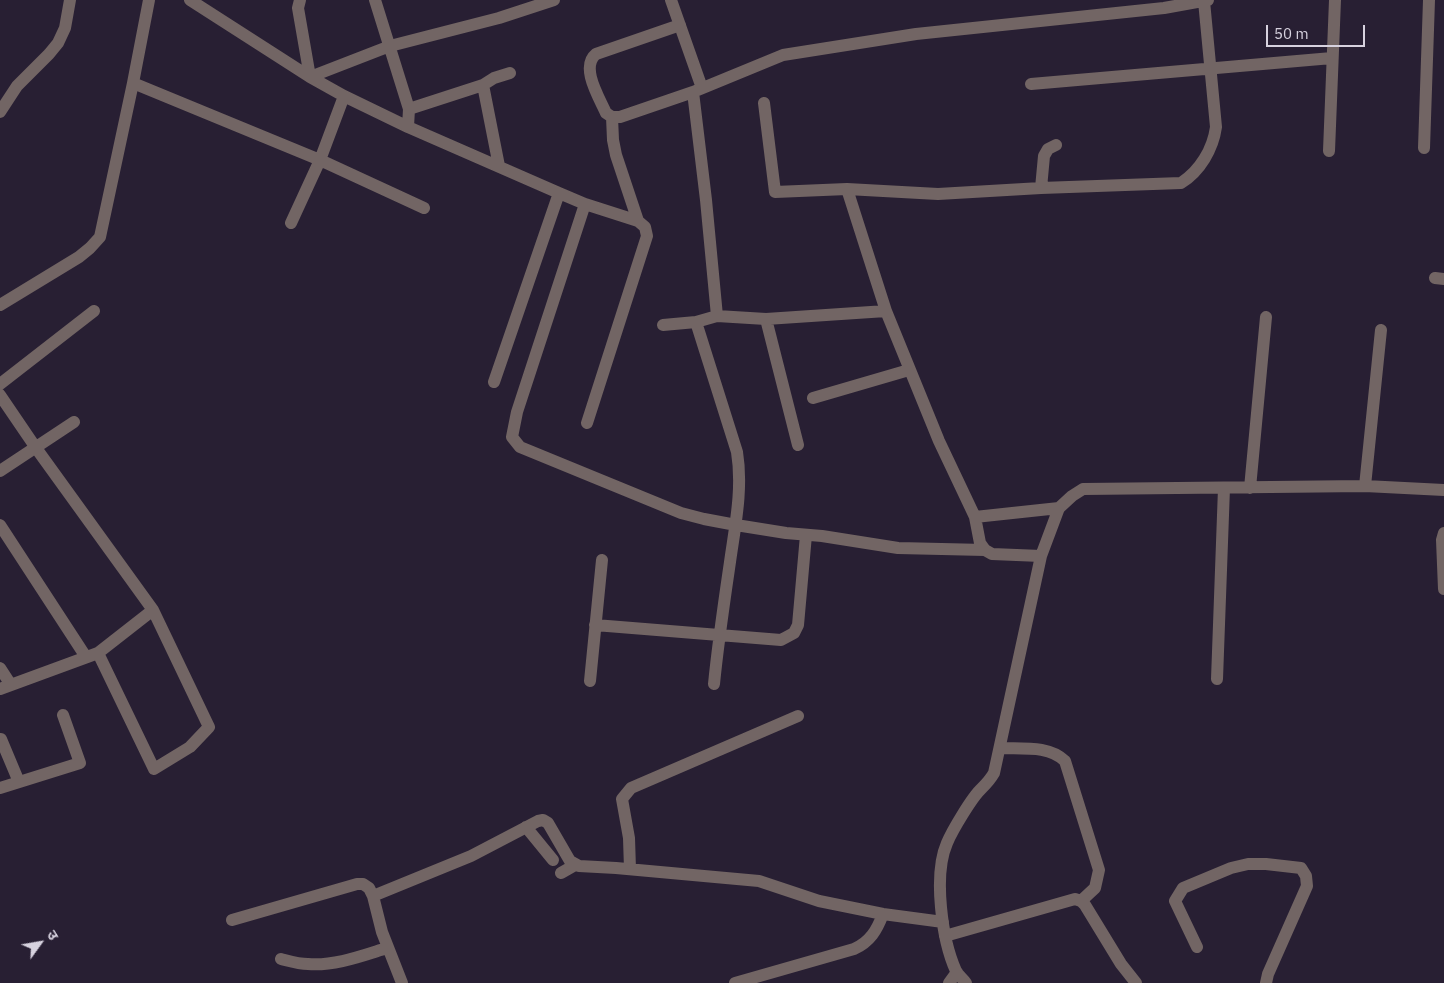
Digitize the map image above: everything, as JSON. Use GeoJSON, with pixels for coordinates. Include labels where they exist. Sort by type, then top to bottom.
{"type":"FeatureCollection","features":[{"type":"Feature","properties":{"kind":"street"},"geometry":{"type":"LineString","coordinates":[[0,112],[17,86],[58,43],[65,28],[70,0]]}},
{"type":"Feature","properties":{"kind":"street"},"geometry":{"type":"LineString","coordinates":[[0,305],[79,257],[100,237],[149,0]]}},
{"type":"Feature","properties":{"kind":"street"},"geometry":{"type":"LineString","coordinates":[[190,0],[310,77],[344,96],[408,127],[559,193],[585,204],[638,221],[645,227],[646,236],[587,423]]}},
{"type":"Feature","properties":{"kind":"street"},"geometry":{"type":"LineString","coordinates":[[300,0],[298,8],[310,77]]}},
{"type":"Feature","properties":{"kind":"street"},"geometry":{"type":"LineString","coordinates":[[375,0],[409,109],[408,127]]}},
{"type":"Feature","properties":{"kind":"street"},"geometry":{"type":"LineString","coordinates":[[310,77],[390,46],[499,18],[554,0]]}},
{"type":"Feature","properties":{"kind":"street"},"geometry":{"type":"LineString","coordinates":[[671,0],[698,90],[717,316]]}},
{"type":"Feature","properties":{"kind":"street"},"geometry":{"type":"LineString","coordinates":[[680,25],[596,54],[592,58],[589,71],[606,113],[620,117],[698,90],[783,55],[916,34],[1164,8],[1206,0],[1209,69],[1216,127],[1211,145],[1199,167],[1191,176],[1181,182],[938,194],[847,189],[775,192],[764,103]]}},
{"type":"Feature","properties":{"kind":"street"},"geometry":{"type":"LineString","coordinates":[[1329,151],[1335,0]]}},
{"type":"Feature","properties":{"kind":"street"},"geometry":{"type":"LineString","coordinates":[[1424,148],[1430,0]]}},
{"type":"Feature","properties":{"kind":"street"},"geometry":{"type":"LineString","coordinates":[[1031,84],[1332,58]]}},
{"type":"Feature","properties":{"kind":"street"},"geometry":{"type":"LineString","coordinates":[[409,109],[510,73]]}},
{"type":"Feature","properties":{"kind":"street"},"geometry":{"type":"LineString","coordinates":[[133,83],[320,160],[424,208]]}},
{"type":"Feature","properties":{"kind":"street"},"geometry":{"type":"LineString","coordinates":[[483,84],[499,166]]}},
{"type":"Feature","properties":{"kind":"street"},"geometry":{"type":"LineString","coordinates":[[291,222],[320,160],[344,96]]}},
{"type":"Feature","properties":{"kind":"street"},"geometry":{"type":"LineString","coordinates":[[612,116],[616,155],[638,221]]}},
{"type":"Feature","properties":{"kind":"street"},"geometry":{"type":"LineString","coordinates":[[1041,188],[1044,156],[1048,149],[1056,145]]}},
{"type":"Feature","properties":{"kind":"street"},"geometry":{"type":"LineString","coordinates":[[847,189],[886,311],[939,441],[975,517],[980,543],[985,550],[992,554],[1041,556]]}},
{"type":"Feature","properties":{"kind":"street"},"geometry":{"type":"LineString","coordinates":[[494,382],[559,193]]}},
{"type":"Feature","properties":{"kind":"street"},"geometry":{"type":"LineString","coordinates":[[585,204],[517,412],[512,437],[520,447],[704,520],[898,548],[985,550]]}},
{"type":"Feature","properties":{"kind":"street"},"geometry":{"type":"LineString","coordinates":[[0,384],[94,311]]}},
{"type":"Feature","properties":{"kind":"street"},"geometry":{"type":"LineString","coordinates":[[663,325],[696,322],[717,316],[766,319],[886,311]]}},
{"type":"Feature","properties":{"kind":"street"},"geometry":{"type":"LineString","coordinates":[[1250,488],[1266,317]]}},
{"type":"Feature","properties":{"kind":"street"},"geometry":{"type":"LineString","coordinates":[[766,319],[798,445]]}},
{"type":"Feature","properties":{"kind":"street"},"geometry":{"type":"LineString","coordinates":[[696,322],[738,452],[740,470],[736,525],[719,636],[714,684]]}},
{"type":"Feature","properties":{"kind":"street"},"geometry":{"type":"LineString","coordinates":[[1365,486],[1381,330]]}},
{"type":"Feature","properties":{"kind":"street"},"geometry":{"type":"LineString","coordinates":[[814,398],[909,370]]}},
{"type":"Feature","properties":{"kind":"street"},"geometry":{"type":"LineString","coordinates":[[0,395],[153,610],[209,727],[190,747],[154,768],[92,655],[0,525]]}},
{"type":"Feature","properties":{"kind":"street"},"geometry":{"type":"LineString","coordinates":[[0,471],[74,422]]}},
{"type":"Feature","properties":{"kind":"street"},"geometry":{"type":"LineString","coordinates":[[966,983],[957,972],[945,936],[941,913],[941,865],[946,843],[981,788],[989,782],[994,774],[1041,556],[1060,508],[1083,488],[1365,486],[1444,490]]}},
{"type":"Feature","properties":{"kind":"street"},"geometry":{"type":"LineString","coordinates":[[1217,679],[1224,488]]}},
{"type":"Feature","properties":{"kind":"street"},"geometry":{"type":"LineString","coordinates":[[975,517],[1060,508]]}},
{"type":"Feature","properties":{"kind":"street"},"geometry":{"type":"LineString","coordinates":[[1444,532],[1442,540],[1444,589]]}},
{"type":"Feature","properties":{"kind":"street"},"geometry":{"type":"LineString","coordinates":[[596,625],[781,640],[794,633],[798,625],[806,535]]}},
{"type":"Feature","properties":{"kind":"street"},"geometry":{"type":"LineString","coordinates":[[590,680],[602,560]]}},
{"type":"Feature","properties":{"kind":"street"},"geometry":{"type":"LineString","coordinates":[[0,668],[6,687],[92,655],[153,610]]}},
{"type":"Feature","properties":{"kind":"street"},"geometry":{"type":"LineString","coordinates":[[0,788],[80,763],[63,716]]}},
{"type":"Feature","properties":{"kind":"street"},"geometry":{"type":"LineString","coordinates":[[630,869],[629,838],[622,799],[631,788],[798,716]]}},
{"type":"Feature","properties":{"kind":"street"},"geometry":{"type":"LineString","coordinates":[[1,739],[18,782]]}},
{"type":"Feature","properties":{"kind":"street"},"geometry":{"type":"LineString","coordinates":[[1000,748],[1050,750],[1058,754],[1065,761],[1099,870],[1095,888],[1081,901]]}},
{"type":"Feature","properties":{"kind":"street"},"geometry":{"type":"LineString","coordinates":[[373,896],[471,856],[538,821],[544,820],[548,823],[568,857],[575,865],[759,881],[819,901],[883,914],[943,922]]}},
{"type":"Feature","properties":{"kind":"street"},"geometry":{"type":"LineString","coordinates":[[526,827],[554,860]]}},
{"type":"Feature","properties":{"kind":"street"},"geometry":{"type":"LineString","coordinates":[[1197,947],[1175,901],[1183,888],[1231,868],[1248,864],[1301,868],[1306,876],[1307,886],[1268,974],[1266,983]]}},
{"type":"Feature","properties":{"kind":"street"},"geometry":{"type":"LineString","coordinates":[[561,873],[575,865]]}},
{"type":"Feature","properties":{"kind":"street"},"geometry":{"type":"LineString","coordinates":[[232,920],[357,884],[363,884],[369,888],[373,896],[387,948],[402,983]]}},
{"type":"Feature","properties":{"kind":"street"},"geometry":{"type":"LineString","coordinates":[[945,936],[1076,898],[1081,901],[1120,964],[1136,983]]}},
{"type":"Feature","properties":{"kind":"street"},"geometry":{"type":"LineString","coordinates":[[735,983],[846,952],[863,945],[878,927],[883,914]]}},
{"type":"Feature","properties":{"kind":"street"},"geometry":{"type":"LineString","coordinates":[[281,959],[306,964],[327,964],[348,960],[387,948]]}},
{"type":"Feature","properties":{"kind":"street"},"geometry":{"type":"LineString","coordinates":[[949,983],[957,972]]}}]}
